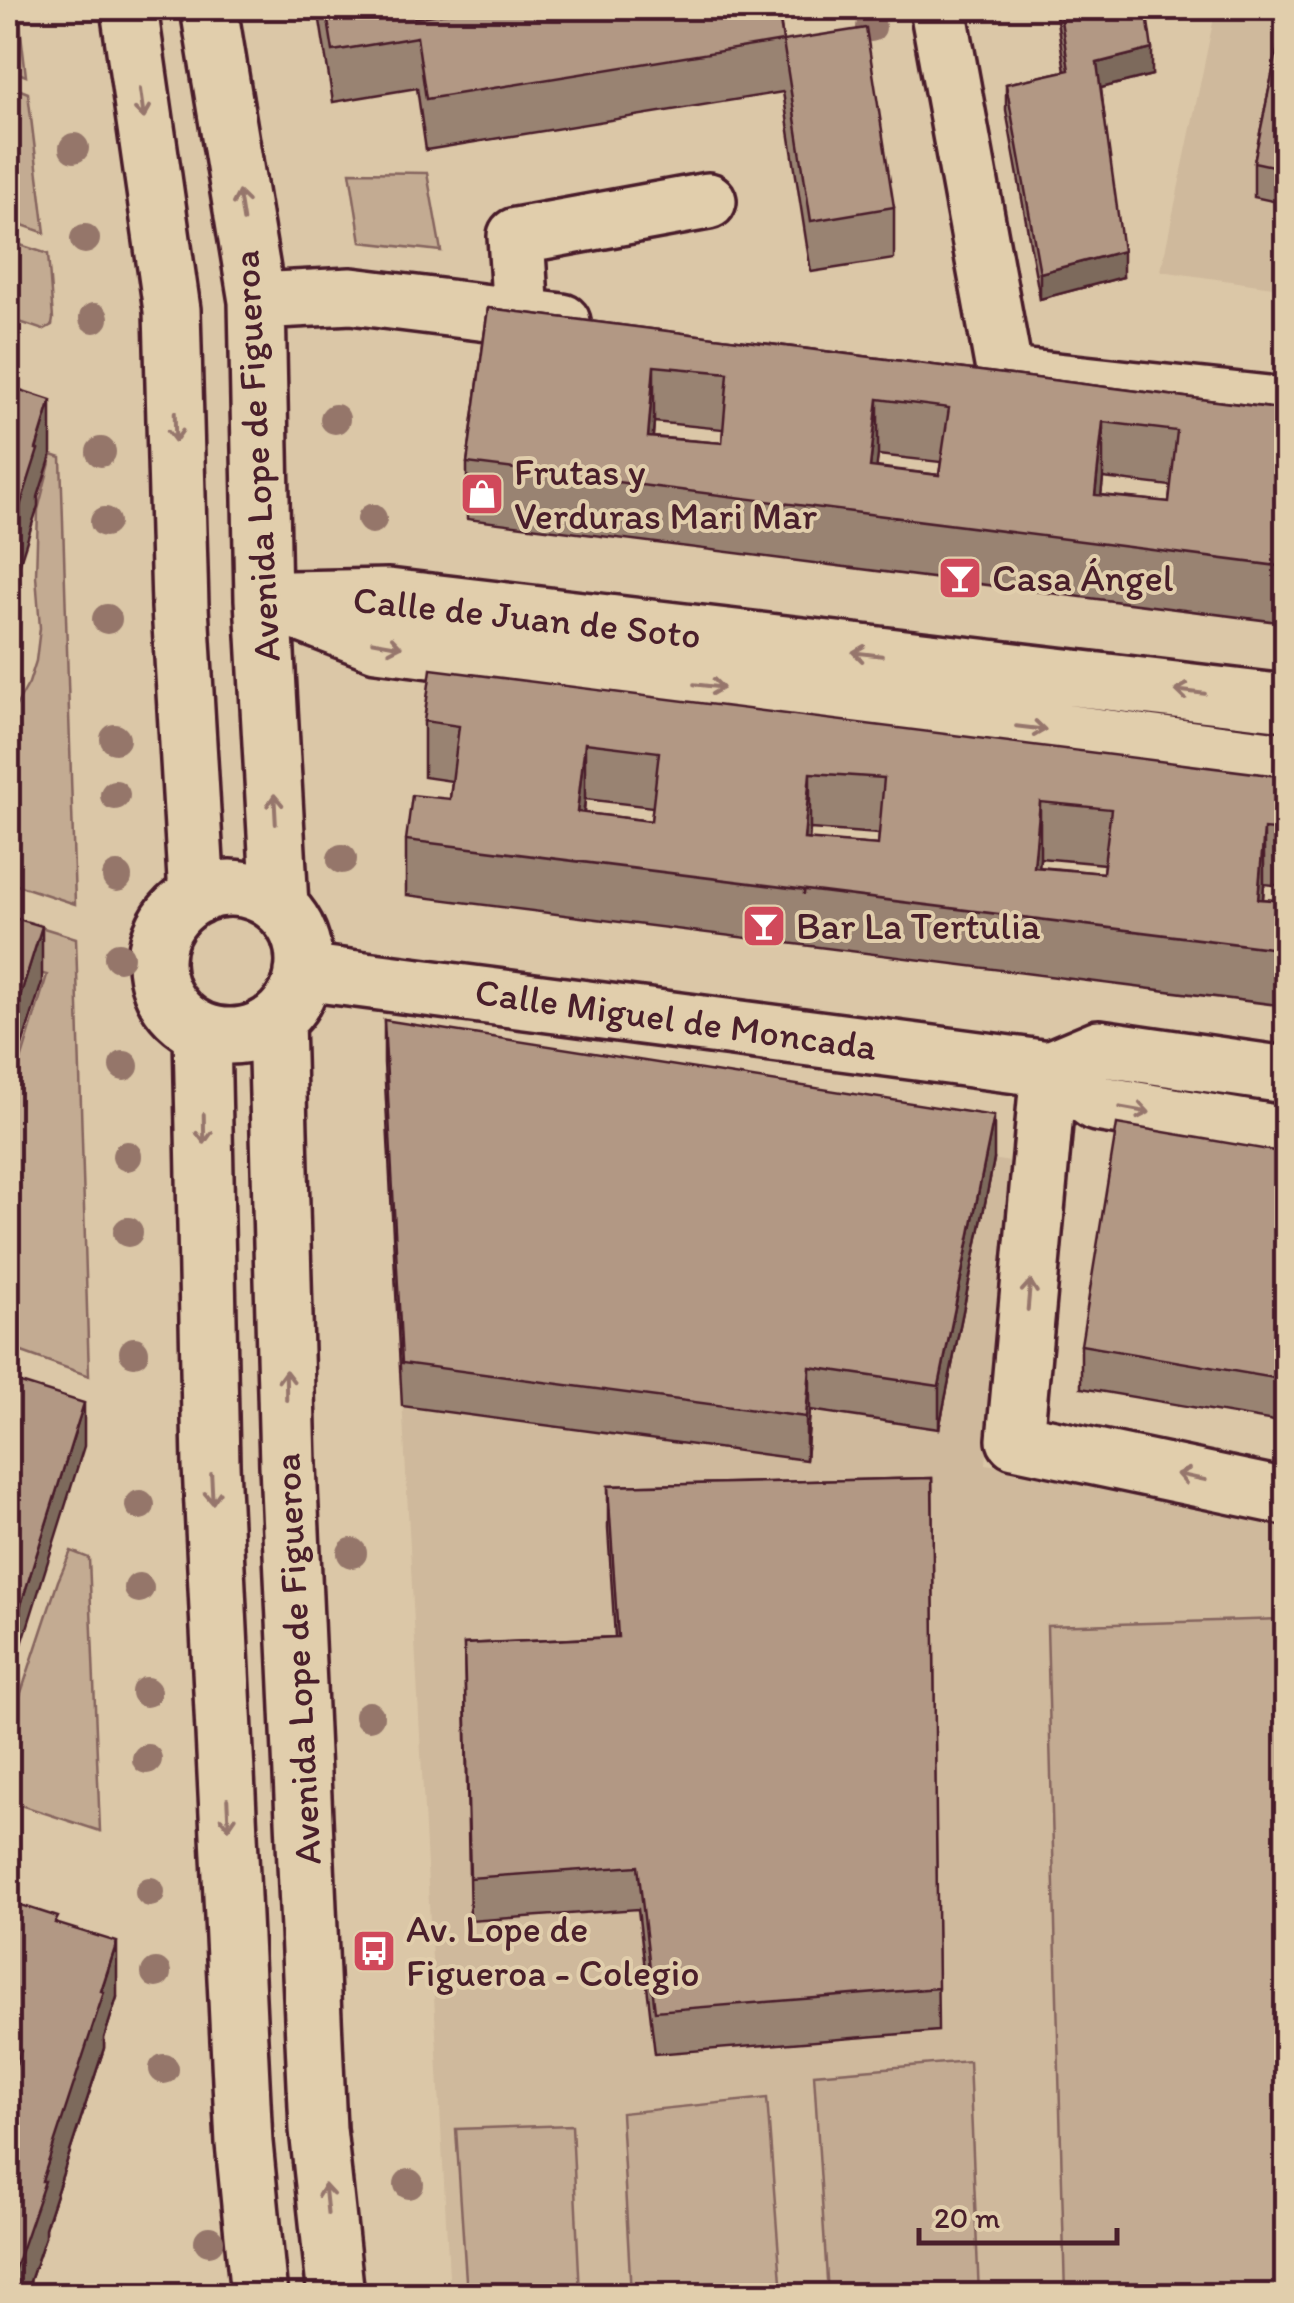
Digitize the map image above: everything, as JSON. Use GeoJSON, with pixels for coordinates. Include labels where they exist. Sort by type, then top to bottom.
{"type":"FeatureCollection","features":[{"type":"Feature","properties":{"kind":"street","name":"Avenida Lope de Figueroa"},"geometry":{"type":"LineString","coordinates":[[129,8],[172,310],[180,607],[197,896]]}},
{"type":"Feature","properties":{"kind":"street","name":"Avenida Lope de Figueroa"},"geometry":{"type":"LineString","coordinates":[[209,8],[257,300],[263,599],[280,906]]}},
{"type":"Feature","properties":{"kind":"street"},"geometry":{"type":"LineString","coordinates":[[938,8],[1005,375]]}},
{"type":"Feature","properties":{"kind":"street"},"geometry":{"type":"LineString","coordinates":[[521,317],[516,236],[708,201]]}},
{"type":"Feature","properties":{"kind":"street"},"geometry":{"type":"LineString","coordinates":[[257,300],[351,296],[618,328]]}},
{"type":"Feature","properties":{"kind":"street"},"geometry":{"type":"LineString","coordinates":[[947,368],[1286,406]]}},
{"type":"Feature","properties":{"kind":"street","name":"Calle de Juan de Soto"},"geometry":{"type":"LineString","coordinates":[[263,599],[388,597],[1286,703]]}},
{"type":"Feature","properties":{"kind":"street","name":"Calle de Juan de Soto"},"geometry":{"type":"LineString","coordinates":[[263,599],[377,643],[1286,762]]}},
{"type":"Feature","properties":{"kind":"street"},"geometry":{"type":"LineString","coordinates":[[232,887],[258,893],[280,906],[296,927],[304,952],[304,972],[293,1002],[276,1021],[253,1033],[227,1037],[202,1032],[180,1018],[164,998],[156,973],[157,947],[167,923],[197,896],[232,887]]}},
{"type":"Feature","properties":{"kind":"street","name":"Calle Miguel de Moncada"},"geometry":{"type":"LineString","coordinates":[[304,972],[1049,1069],[1096,1103],[1286,1135]]}},
{"type":"Feature","properties":{"kind":"street","name":"Avenida Lope de Figueroa"},"geometry":{"type":"LineString","coordinates":[[276,1021],[288,1465],[318,2129],[336,2296]]}},
{"type":"Feature","properties":{"kind":"street","name":"Avenida Lope de Figueroa"},"geometry":{"type":"LineString","coordinates":[[202,1032],[210,1466],[244,2143],[259,2296]]}},
{"type":"Feature","properties":{"kind":"street"},"geometry":{"type":"LineString","coordinates":[[1286,1075],[1099,1048],[1049,1069],[1016,1440],[1286,1497]]}},
{"type":"Feature","properties":{"kind":"shaded area"},"geometry":{"type":"Polygon","coordinates":[[[8,8],[18,8],[26,76],[8,69],[8,8]]]}},
{"type":"Feature","properties":{"kind":"shaded area"},"geometry":{"type":"Polygon","coordinates":[[[1216,8],[1286,8],[1286,289],[1161,271],[1216,8]]]}},
{"type":"Feature","properties":{"kind":"shaded area"},"geometry":{"type":"Polygon","coordinates":[[[8,85],[28,93],[45,233],[8,220],[8,85]]]}},
{"type":"Feature","properties":{"kind":"shaded area"},"geometry":{"type":"Polygon","coordinates":[[[350,172],[427,173],[441,251],[361,242],[350,172]]]}},
{"type":"Feature","properties":{"kind":"shaded area"},"geometry":{"type":"Polygon","coordinates":[[[8,241],[48,254],[53,319],[52,325],[43,330],[8,318],[8,241]]]}},
{"type":"Feature","properties":{"kind":"shaded area"},"geometry":{"type":"Polygon","coordinates":[[[52,455],[61,458],[75,904],[8,882],[8,720],[29,683],[36,661],[40,628],[36,576],[38,510],[52,455]]]}},
{"type":"Feature","properties":{"kind":"shaded area"},"geometry":{"type":"Polygon","coordinates":[[[8,917],[76,938],[89,1376],[8,1347],[8,1103],[47,975],[8,964],[8,917]]]}},
{"type":"Feature","properties":{"kind":"shaded area"},"geometry":{"type":"Polygon","coordinates":[[[384,1063],[1010,1162],[986,1464],[1286,1517],[1286,2295],[450,2295],[384,1063]]]}},
{"type":"Feature","properties":{"kind":"shaded area"},"geometry":{"type":"Polygon","coordinates":[[[71,1551],[89,1558],[100,1831],[8,1801],[8,1732],[71,1551]]]}},
{"type":"Feature","properties":{"kind":"shaded area"},"geometry":{"type":"Polygon","coordinates":[[[1286,1619],[1286,2295],[1065,2295],[1047,1626],[1286,1619]]]}},
{"type":"Feature","properties":{"kind":"shaded area"},"geometry":{"type":"Polygon","coordinates":[[[969,2061],[979,2295],[828,2295],[814,2074],[969,2061]]]}},
{"type":"Feature","properties":{"kind":"shaded area"},"geometry":{"type":"Polygon","coordinates":[[[767,2098],[782,2295],[631,2295],[621,2113],[767,2098]]]}},
{"type":"Feature","properties":{"kind":"shaded area"},"geometry":{"type":"Polygon","coordinates":[[[572,2125],[580,2295],[467,2295],[456,2129],[572,2125]]]}},
{"type":"Feature","properties":{"kind":"building"},"geometry":{"type":"Polygon","coordinates":[[[326,8],[412,8],[414,18],[480,8],[778,8],[783,41],[426,99],[417,37],[333,51],[326,8]]]}},
{"type":"Feature","properties":{"kind":"building"},"geometry":{"type":"Polygon","coordinates":[[[1059,8],[1146,8],[1152,49],[1097,63],[1123,251],[1040,273],[1006,84],[1069,70],[1059,8]]]}},
{"type":"Feature","properties":{"kind":"building"},"geometry":{"type":"Polygon","coordinates":[[[1286,8],[1286,169],[1254,162],[1286,8]]]}},
{"type":"Feature","properties":{"kind":"building"},"geometry":{"type":"Polygon","coordinates":[[[866,28],[894,207],[811,221],[783,41],[866,28]]]}},
{"type":"Feature","properties":{"kind":"building"},"geometry":{"type":"Polygon","coordinates":[[[488,308],[1286,410],[1286,567],[467,463],[488,308]],[[654,366],[648,437],[722,443],[728,373],[654,366]],[[878,399],[870,467],[939,475],[949,408],[878,399]],[[1103,422],[1095,495],[1169,502],[1177,431],[1103,422]]]}},
{"type":"Feature","properties":{"kind":"building"},"geometry":{"type":"Polygon","coordinates":[[[8,386],[51,400],[8,544],[8,386]]]}},
{"type":"Feature","properties":{"kind":"building"},"geometry":{"type":"Polygon","coordinates":[[[431,669],[1286,777],[1286,831],[1264,829],[1258,899],[1286,901],[1286,950],[406,840],[412,795],[450,799],[459,726],[424,721],[431,669]],[[585,743],[577,812],[651,821],[659,752],[585,743]],[[810,773],[804,839],[878,845],[884,778],[810,773]],[[1040,802],[1034,867],[1103,873],[1111,809],[1040,802]]]}},
{"type":"Feature","properties":{"kind":"building"},"geometry":{"type":"Polygon","coordinates":[[[8,916],[42,926],[8,1035],[8,916]]]}},
{"type":"Feature","properties":{"kind":"building"},"geometry":{"type":"Polygon","coordinates":[[[384,1020],[994,1116],[939,1386],[810,1367],[806,1417],[402,1363],[384,1020]]]}},
{"type":"Feature","properties":{"kind":"building"},"geometry":{"type":"Polygon","coordinates":[[[1117,1124],[1286,1153],[1286,1380],[1081,1345],[1117,1124]]]}},
{"type":"Feature","properties":{"kind":"building"},"geometry":{"type":"Polygon","coordinates":[[[8,1379],[84,1403],[8,1646],[8,1379]]]}},
{"type":"Feature","properties":{"kind":"building"},"geometry":{"type":"Polygon","coordinates":[[[932,1478],[938,1988],[655,2011],[638,1866],[470,1878],[464,1644],[618,1637],[608,1486],[932,1478]]]}},
{"type":"Feature","properties":{"kind":"building"},"geometry":{"type":"Polygon","coordinates":[[[8,1901],[58,1917],[55,1923],[117,1942],[10,2283],[8,2091],[21,2049],[8,2045],[8,1901]]]}},
{"type":"Feature","properties":{"kind":"place","name":"Frutas y Verduras Mari Mar"},"geometry":{"type":"Point","coordinates":[482,494]}},
{"type":"Feature","properties":{"kind":"place","name":"Casa Ángel"},"geometry":{"type":"Point","coordinates":[960,578]}},
{"type":"Feature","properties":{"kind":"place","name":"Bar La Tertulia"},"geometry":{"type":"Point","coordinates":[764,926]}},
{"type":"Feature","properties":{"kind":"place","name":"Av. Lope de Figueroa - Colegio"},"geometry":{"type":"Point","coordinates":[374,1951]}}]}
